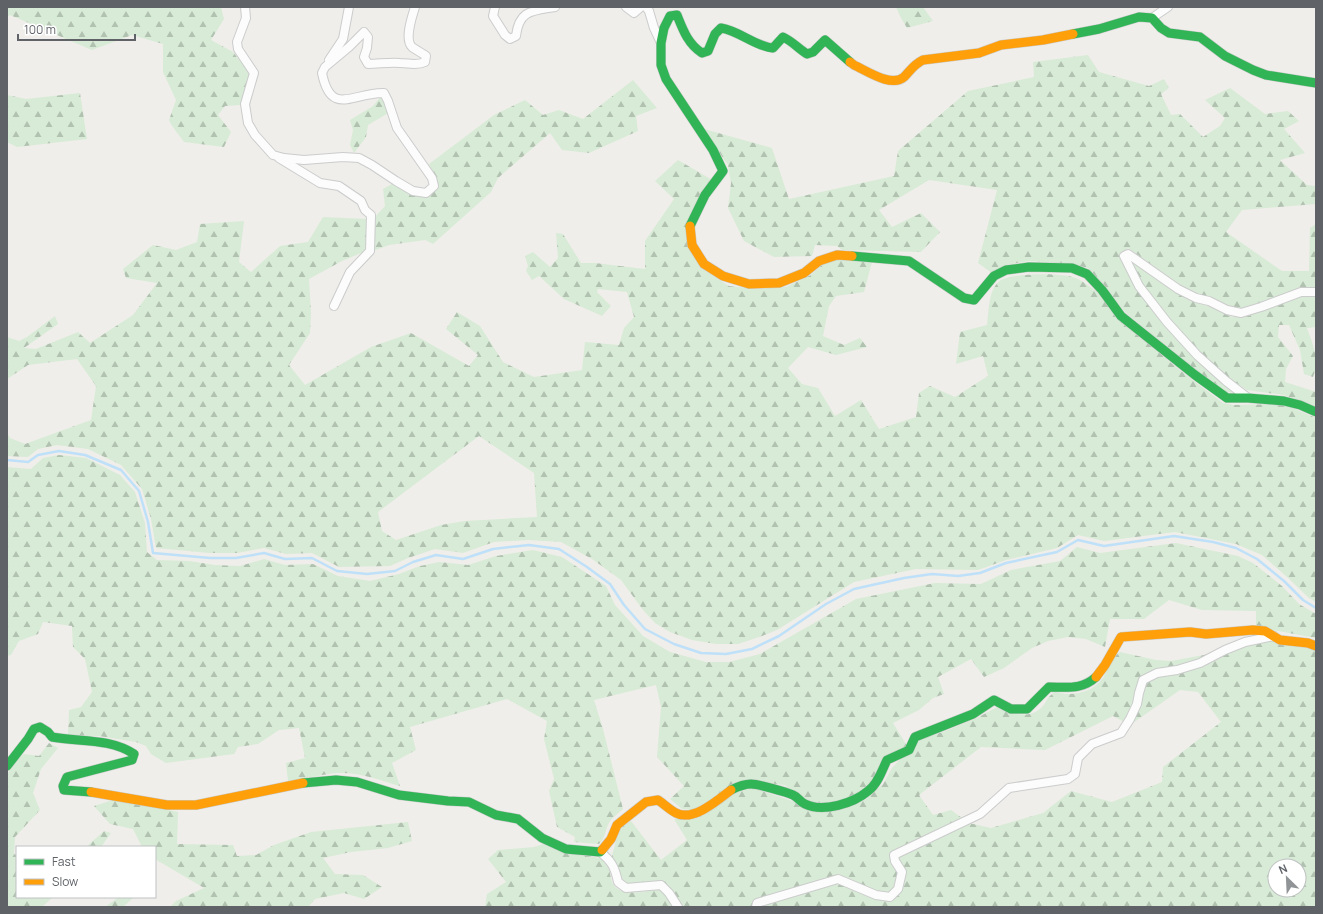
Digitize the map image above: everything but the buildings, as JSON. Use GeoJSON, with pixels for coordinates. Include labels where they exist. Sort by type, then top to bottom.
{"type":"FeatureCollection","features":[{"type":"Feature","properties":{"kind":"street"},"geometry":{"type":"LineString","coordinates":[[245,7],[246,18],[237,42],[238,49],[254,73],[245,104],[248,123],[255,135],[273,155],[320,183],[339,186],[361,201],[365,210],[370,215],[370,251],[350,272],[334,306]]}},
{"type":"Feature","properties":{"kind":"street"},"geometry":{"type":"LineString","coordinates":[[273,155],[284,158],[304,160],[343,157],[358,158],[372,165],[413,191],[426,193],[434,186],[432,178],[397,128],[384,93],[373,93],[350,100],[339,100],[329,94],[322,73],[343,39],[349,7]]}},
{"type":"Feature","properties":{"kind":"street"},"geometry":{"type":"LineString","coordinates":[[325,67],[364,32],[368,37],[364,57],[368,64],[401,62],[417,65],[425,62],[426,56],[412,47],[408,40],[415,7]]}},
{"type":"Feature","properties":{"kind":"street"},"geometry":{"type":"LineString","coordinates":[[495,7],[494,16],[505,35],[510,38],[516,36],[517,25],[522,16],[533,11],[555,7]]}},
{"type":"Feature","properties":{"kind":"street"},"geometry":{"type":"LineString","coordinates":[[626,7],[634,13],[641,7]]}},
{"type":"Feature","properties":{"kind":"street"},"geometry":{"type":"LineString","coordinates":[[646,7],[649,11],[654,28],[661,43]]}},
{"type":"Feature","properties":{"kind":"street"},"geometry":{"type":"LineString","coordinates":[[1168,7],[1152,18],[1139,17],[1099,29],[1050,39],[1001,45],[979,53],[923,60],[915,64],[903,78],[894,82],[886,80],[854,65],[825,40],[820,43],[813,53],[808,54],[799,49],[788,38],[783,37],[773,48],[767,48],[728,29],[721,28],[715,34],[708,51],[702,53],[696,50],[688,41],[677,14],[670,16],[664,28],[661,43],[661,65],[666,79],[713,150],[723,171],[705,196],[690,226],[692,245],[704,264],[722,276],[749,284],[778,283],[804,273],[819,261],[837,255],[909,261],[964,298],[974,300],[994,276],[1006,270],[1029,267],[1072,268],[1087,274],[1102,290],[1121,316],[1227,398],[1284,401],[1300,405],[1316,412]]}},
{"type":"Feature","properties":{"kind":"street"},"geometry":{"type":"LineString","coordinates":[[1152,18],[1161,28],[1169,33],[1200,37],[1225,56],[1253,70],[1266,75],[1316,83]]}},
{"type":"Feature","properties":{"kind":"street"},"geometry":{"type":"LineString","coordinates":[[1248,398],[1226,381],[1197,354],[1162,316],[1139,286],[1124,256],[1128,254],[1178,288],[1196,298],[1209,301],[1227,310],[1241,313],[1300,292],[1316,292]]}},
{"type":"Feature","properties":{"kind":"street"},"geometry":{"type":"LineString","coordinates":[[600,852],[611,839],[617,825],[646,802],[658,800],[677,814],[692,815],[711,805],[736,786],[752,784],[794,795],[804,804],[818,808],[835,806],[851,801],[869,791],[880,776],[887,760],[909,750],[915,737],[974,714],[994,700],[1011,709],[1027,709],[1049,687],[1082,686],[1092,682],[1112,654],[1121,638],[1190,632],[1206,634],[1253,630],[1265,631],[1280,640],[1308,643],[1316,646]]}},
{"type":"Feature","properties":{"kind":"street"},"geometry":{"type":"LineString","coordinates":[[756,907],[757,903],[838,879],[876,895],[890,897],[898,889],[902,872],[895,861],[894,855],[980,814],[1009,788],[1068,779],[1075,774],[1078,758],[1092,744],[1121,733],[1137,704],[1138,693],[1143,680],[1157,673],[1177,670],[1200,663],[1245,642],[1274,636]]}},
{"type":"Feature","properties":{"kind":"street"},"geometry":{"type":"LineString","coordinates":[[7,766],[17,751],[31,737],[34,729],[40,727],[48,732],[52,737],[64,740],[97,741],[128,749],[134,754],[132,760],[67,777],[63,786],[64,790],[98,792],[167,805],[196,805],[310,782],[343,781],[357,782],[399,795],[469,802],[496,815],[518,819],[542,838],[566,849],[600,852],[609,858],[618,882],[626,888],[661,885],[669,893],[678,907]]}},
{"type":"Feature","properties":{"kind":"green space"},"geometry":{"type":"Polygon","coordinates":[[[7,7],[221,7],[224,19],[211,40],[233,52],[250,74],[240,105],[225,106],[218,115],[231,132],[224,147],[184,142],[174,129],[169,120],[176,100],[163,72],[163,44],[132,35],[92,50],[10,15],[7,17],[7,7]]]}},
{"type":"Feature","properties":{"kind":"green space"},"geometry":{"type":"Polygon","coordinates":[[[896,7],[923,7],[933,21],[907,28],[896,7]]]}},
{"type":"Feature","properties":{"kind":"green space"},"geometry":{"type":"Polygon","coordinates":[[[1088,55],[1099,72],[1149,86],[1164,79],[1169,88],[1161,94],[1171,115],[1180,114],[1203,137],[1220,126],[1225,118],[1205,100],[1230,88],[1265,114],[1288,111],[1299,121],[1284,129],[1305,153],[1280,160],[1307,185],[1316,186],[1316,204],[1242,210],[1226,232],[1282,271],[1309,271],[1310,228],[1316,224],[1316,287],[1303,288],[1240,309],[1226,306],[1213,298],[1198,294],[1179,284],[1128,248],[1121,256],[1137,290],[1237,393],[1223,392],[1126,313],[1088,268],[1072,264],[1029,261],[1006,265],[992,273],[978,263],[997,190],[929,180],[879,210],[892,227],[921,213],[940,232],[921,252],[842,250],[837,246],[815,245],[812,256],[774,257],[744,241],[728,208],[731,183],[728,165],[704,129],[772,148],[789,199],[894,176],[898,151],[968,91],[1034,77],[1033,62],[1088,55]]]}},
{"type":"Feature","properties":{"kind":"green space"},"geometry":{"type":"Polygon","coordinates":[[[633,80],[657,108],[636,116],[638,131],[589,153],[562,150],[550,133],[498,178],[491,192],[433,244],[425,240],[389,245],[373,251],[375,217],[385,206],[383,189],[392,184],[417,195],[427,195],[434,192],[438,186],[429,164],[494,115],[525,100],[543,115],[559,110],[583,119],[633,80]]]}},
{"type":"Feature","properties":{"kind":"green space"},"geometry":{"type":"Polygon","coordinates":[[[80,93],[87,139],[17,147],[7,142],[7,95],[26,99],[80,93]]]}},
{"type":"Feature","properties":{"kind":"green space"},"geometry":{"type":"Polygon","coordinates":[[[382,95],[390,112],[368,125],[366,137],[354,153],[350,145],[353,130],[350,120],[373,106],[382,95]]]}},
{"type":"Feature","properties":{"kind":"green space"},"geometry":{"type":"Polygon","coordinates":[[[678,160],[714,181],[686,225],[704,270],[729,286],[755,289],[786,287],[811,275],[823,264],[839,259],[872,262],[864,292],[836,296],[829,306],[823,336],[844,345],[860,338],[867,347],[836,355],[808,347],[788,368],[802,384],[818,388],[835,416],[861,400],[879,429],[916,417],[919,393],[930,386],[955,397],[988,376],[983,356],[956,364],[960,332],[987,325],[991,294],[1001,280],[1016,276],[1051,274],[1072,277],[1089,286],[1109,302],[1162,355],[1223,403],[1233,405],[1283,404],[1316,418],[1316,602],[1309,598],[1262,555],[1236,544],[1175,532],[1104,541],[1078,535],[1057,548],[1006,560],[978,570],[916,569],[854,582],[777,630],[738,644],[716,644],[692,640],[670,632],[655,623],[643,610],[621,580],[592,559],[561,542],[528,540],[494,542],[463,553],[435,549],[390,566],[339,567],[312,553],[286,554],[264,548],[237,553],[209,553],[156,548],[151,519],[142,489],[121,465],[88,449],[57,445],[38,449],[28,457],[7,456],[7,433],[10,438],[25,444],[91,420],[96,386],[77,359],[28,365],[7,379],[7,337],[19,341],[27,337],[55,316],[58,324],[24,348],[36,349],[78,332],[90,343],[133,315],[157,283],[126,278],[123,269],[153,245],[176,250],[197,242],[200,224],[244,221],[239,262],[251,272],[280,246],[308,242],[323,217],[368,219],[366,251],[342,261],[309,279],[311,313],[310,333],[289,365],[305,385],[371,347],[411,333],[469,366],[478,355],[446,329],[457,312],[480,326],[503,362],[534,377],[582,370],[585,342],[619,345],[624,328],[634,317],[627,292],[598,289],[597,292],[611,306],[602,316],[564,299],[539,276],[532,280],[526,271],[528,266],[525,256],[533,252],[550,267],[558,258],[556,233],[563,234],[581,263],[595,263],[645,269],[645,241],[674,199],[655,181],[678,160]],[[479,436],[378,512],[382,531],[396,540],[441,525],[465,521],[537,517],[534,473],[479,436]]]}},
{"type":"Feature","properties":{"kind":"green space"},"geometry":{"type":"Polygon","coordinates":[[[1131,260],[1178,293],[1232,317],[1245,317],[1301,297],[1316,296],[1316,327],[1307,328],[1316,359],[1313,377],[1304,374],[1300,350],[1289,325],[1279,325],[1278,337],[1293,356],[1286,369],[1285,382],[1316,392],[1316,407],[1284,395],[1247,390],[1229,378],[1199,351],[1171,320],[1142,284],[1131,260]]]}},
{"type":"Feature","properties":{"kind":"green space"},"geometry":{"type":"Polygon","coordinates":[[[59,455],[86,458],[120,475],[135,492],[145,523],[147,552],[157,560],[189,561],[215,565],[240,566],[264,559],[285,565],[313,564],[338,576],[370,581],[439,562],[468,565],[496,556],[533,550],[562,557],[606,586],[615,605],[643,636],[670,652],[706,662],[729,662],[760,654],[856,599],[935,583],[981,584],[1011,570],[1060,561],[1077,547],[1100,553],[1176,543],[1238,556],[1253,563],[1282,586],[1299,604],[1316,614],[1316,638],[1256,627],[1256,611],[1202,610],[1169,600],[1144,619],[1110,619],[1105,647],[1086,639],[1068,637],[1048,641],[1032,648],[1004,668],[984,677],[971,659],[938,677],[944,694],[933,698],[919,710],[893,723],[907,746],[868,788],[849,799],[818,805],[806,802],[785,785],[767,783],[709,801],[692,810],[682,809],[670,799],[684,786],[657,757],[661,707],[656,685],[594,700],[603,729],[623,809],[611,820],[607,826],[602,841],[599,844],[574,842],[575,837],[557,827],[549,791],[554,779],[544,739],[547,721],[507,699],[410,727],[416,750],[392,763],[400,786],[370,777],[346,773],[288,781],[286,763],[305,758],[299,728],[279,730],[258,744],[238,747],[234,754],[166,763],[151,754],[146,746],[136,742],[99,736],[68,735],[69,710],[81,707],[92,692],[85,659],[73,647],[72,626],[43,622],[38,634],[19,641],[11,655],[7,656],[7,467],[31,469],[43,458],[59,455]]]}},
{"type":"Feature","properties":{"kind":"green space"},"geometry":{"type":"Polygon","coordinates":[[[1268,639],[1316,650],[1316,907],[685,907],[662,883],[627,885],[620,875],[612,856],[619,829],[631,821],[661,860],[687,840],[674,819],[694,819],[704,815],[734,793],[754,788],[792,801],[845,807],[865,800],[883,784],[892,768],[919,739],[943,732],[975,719],[997,707],[1014,713],[1025,715],[1031,714],[1041,708],[1055,692],[1075,694],[1087,690],[1103,678],[1112,660],[1120,652],[1156,660],[1171,661],[1242,648],[1268,639]],[[1180,690],[1130,725],[1113,716],[1045,750],[981,747],[919,795],[933,815],[951,810],[969,823],[991,828],[1043,813],[1071,791],[1112,802],[1162,782],[1163,767],[1221,722],[1198,692],[1180,690]]]}},
{"type":"Feature","properties":{"kind":"green space"},"geometry":{"type":"Polygon","coordinates":[[[49,743],[58,748],[41,769],[33,793],[40,810],[15,837],[14,854],[16,855],[16,898],[52,898],[42,907],[7,907],[7,775],[14,762],[24,754],[39,756],[49,743]]]}},
{"type":"Feature","properties":{"kind":"green space"},"geometry":{"type":"Polygon","coordinates":[[[116,799],[178,812],[177,844],[233,845],[237,856],[256,855],[274,845],[311,832],[408,822],[412,841],[388,848],[351,852],[323,858],[335,874],[363,875],[382,887],[364,899],[344,893],[315,899],[308,907],[170,907],[176,901],[204,888],[156,860],[156,846],[142,846],[133,829],[110,824],[94,806],[116,799]]]}},
{"type":"Feature","properties":{"kind":"green space"},"geometry":{"type":"Polygon","coordinates":[[[104,831],[111,833],[102,846],[87,846],[104,831]]]}},
{"type":"Feature","properties":{"kind":"green space"},"geometry":{"type":"Polygon","coordinates":[[[543,844],[578,855],[599,858],[607,864],[615,887],[627,892],[641,892],[661,889],[667,895],[673,907],[485,907],[487,894],[506,882],[488,859],[498,850],[535,847],[543,844]]]}},
{"type":"Feature","properties":{"kind":"green space"},"geometry":{"type":"Polygon","coordinates":[[[118,898],[133,898],[123,907],[105,907],[118,898]]]}},
{"type":"Feature","properties":{"kind":"waterway"},"geometry":{"type":"LineString","coordinates":[[7,460],[28,462],[38,455],[59,451],[85,455],[121,470],[139,491],[148,522],[153,553],[210,558],[236,558],[264,553],[285,559],[312,558],[337,571],[367,574],[395,571],[413,562],[436,555],[463,559],[493,549],[529,545],[559,549],[610,584],[624,605],[645,629],[674,644],[701,653],[726,654],[752,649],[779,636],[826,604],[854,589],[904,578],[932,574],[958,576],[980,573],[1006,563],[1057,552],[1078,540],[1104,546],[1174,536],[1213,542],[1236,548],[1257,559],[1284,581],[1303,600],[1316,608]]}},
{"type":"Feature","properties":{"kind":"traffic: fast"},"geometry":{"type":"LineString","coordinates":[[690,226],[705,195],[723,171],[713,150],[666,79],[661,65],[661,43],[664,28],[670,16],[677,15],[690,41],[702,53],[708,51],[715,34],[721,28],[734,32],[766,47],[773,48],[783,37],[807,54],[813,52],[825,40],[850,62]]}},
{"type":"Feature","properties":{"kind":"traffic: fast"},"geometry":{"type":"LineString","coordinates":[[1073,34],[1099,29],[1139,17],[1152,18],[1161,28],[1169,33],[1200,37],[1225,56],[1253,70],[1266,75],[1316,83]]}},
{"type":"Feature","properties":{"kind":"traffic: fast"},"geometry":{"type":"LineString","coordinates":[[852,256],[909,261],[964,298],[974,300],[994,276],[1006,270],[1029,267],[1072,268],[1087,274],[1102,290],[1121,316],[1195,375],[1227,398],[1284,401],[1300,405],[1316,412]]}},
{"type":"Feature","properties":{"kind":"traffic: fast"},"geometry":{"type":"LineString","coordinates":[[731,790],[744,785],[755,784],[793,795],[803,803],[812,807],[829,807],[847,803],[871,788],[879,777],[887,760],[909,750],[915,737],[973,714],[994,700],[1011,709],[1027,709],[1049,687],[1080,686],[1096,677]]}},
{"type":"Feature","properties":{"kind":"traffic: fast"},"geometry":{"type":"LineString","coordinates":[[7,766],[34,729],[40,727],[48,732],[52,737],[94,741],[115,745],[134,754],[132,760],[67,777],[63,786],[64,790],[91,792]]}},
{"type":"Feature","properties":{"kind":"traffic: fast"},"geometry":{"type":"LineString","coordinates":[[303,783],[336,780],[357,782],[399,795],[469,802],[496,815],[518,819],[542,838],[566,849],[600,852],[602,850]]}},
{"type":"Feature","properties":{"kind":"traffic: slow"},"geometry":{"type":"LineString","coordinates":[[850,62],[872,74],[886,80],[893,81],[904,77],[912,68],[923,60],[979,53],[1001,45],[1043,40],[1073,34]]}},
{"type":"Feature","properties":{"kind":"traffic: slow"},"geometry":{"type":"LineString","coordinates":[[690,226],[692,245],[704,264],[723,276],[749,284],[779,283],[804,273],[819,261],[837,255],[852,256]]}},
{"type":"Feature","properties":{"kind":"traffic: slow"},"geometry":{"type":"LineString","coordinates":[[1096,677],[1105,665],[1121,637],[1190,632],[1206,634],[1253,630],[1265,631],[1280,640],[1308,643],[1316,646]]}},
{"type":"Feature","properties":{"kind":"traffic: slow"},"geometry":{"type":"LineString","coordinates":[[91,792],[167,805],[196,805],[303,783]]}},
{"type":"Feature","properties":{"kind":"traffic: slow"},"geometry":{"type":"LineString","coordinates":[[602,850],[611,839],[617,825],[646,802],[658,800],[676,813],[690,815],[705,809],[731,790]]}}]}
